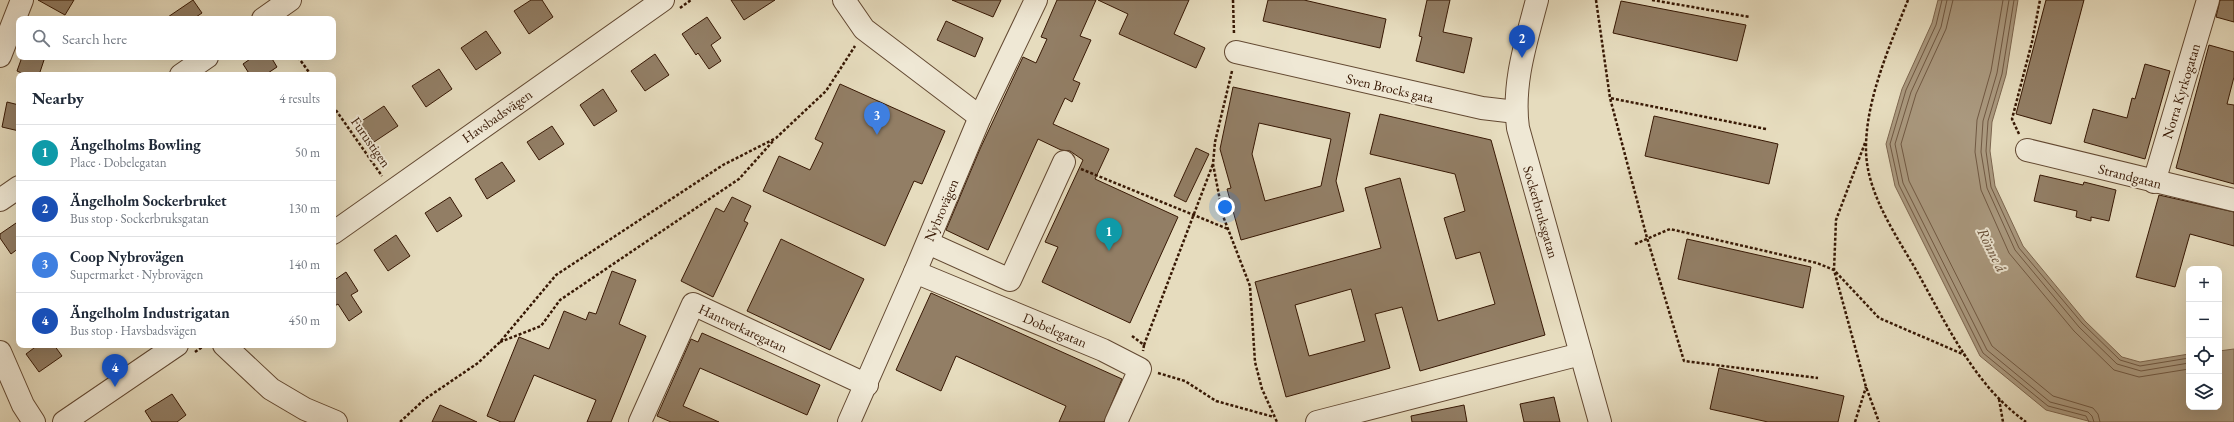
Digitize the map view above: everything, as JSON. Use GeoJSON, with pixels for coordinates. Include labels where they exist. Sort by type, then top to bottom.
{"type":"FeatureCollection","features":[{"type":"Feature","properties":{"kind":"street"},"geometry":{"type":"LineString","coordinates":[[0,56],[22,0]]}},
{"type":"Feature","properties":{"kind":"street"},"geometry":{"type":"LineString","coordinates":[[267,16],[290,0]]}},
{"type":"Feature","properties":{"kind":"street","name":"Havsbadsvägen"},"geometry":{"type":"LineString","coordinates":[[336,231],[662,0]]}},
{"type":"Feature","properties":{"kind":"street"},"geometry":{"type":"LineString","coordinates":[[844,0],[864,29],[980,117]]}},
{"type":"Feature","properties":{"kind":"street","name":"Nybrovägen"},"geometry":{"type":"LineString","coordinates":[[849,422],[867,385],[928,243],[980,117],[1036,0]]}},
{"type":"Feature","properties":{"kind":"street","name":"Sockerbruksgatan"},"geometry":{"type":"LineString","coordinates":[[1536,0],[1516,88],[1516,112],[1521,139],[1600,422]]}},
{"type":"Feature","properties":{"kind":"street","name":"Norra Kyrkogatan"},"geometry":{"type":"LineString","coordinates":[[2154,182],[2208,0]]}},
{"type":"Feature","properties":{"kind":"street","name":"Sven Brocks gata"},"geometry":{"type":"LineString","coordinates":[[1236,52],[1264,60],[1482,108],[1516,112]]}},
{"type":"Feature","properties":{"kind":"street"},"geometry":{"type":"LineString","coordinates":[[186,72],[204,60]]}},
{"type":"Feature","properties":{"kind":"street","name":"Strandgatan"},"geometry":{"type":"LineString","coordinates":[[2027,150],[2154,182],[2234,200]]}},
{"type":"Feature","properties":{"kind":"street"},"geometry":{"type":"LineString","coordinates":[[928,243],[1010,280],[1064,162]]}},
{"type":"Feature","properties":{"kind":"street"},"geometry":{"type":"LineString","coordinates":[[0,200],[16,189]]}},
{"type":"Feature","properties":{"kind":"street","name":"Dobelegatan"},"geometry":{"type":"LineString","coordinates":[[915,272],[1103,350],[1140,369]]}},
{"type":"Feature","properties":{"kind":"street","name":"Hantverkaregatan"},"geometry":{"type":"LineString","coordinates":[[640,422],[693,304],[867,385]]}},
{"type":"Feature","properties":{"kind":"street"},"geometry":{"type":"LineString","coordinates":[[64,422],[173,348]]}},
{"type":"Feature","properties":{"kind":"street"},"geometry":{"type":"LineString","coordinates":[[227,348],[271,388],[305,408],[336,422]]}},
{"type":"Feature","properties":{"kind":"street"},"geometry":{"type":"LineString","coordinates":[[0,352],[23,405],[34,422]]}},
{"type":"Feature","properties":{"kind":"street"},"geometry":{"type":"LineString","coordinates":[[1317,422],[1581,354]]}},
{"type":"Feature","properties":{"kind":"street"},"geometry":{"type":"LineString","coordinates":[[1116,422],[1140,369]]}},
{"type":"Feature","properties":{"kind":"path"},"geometry":{"type":"LineString","coordinates":[[1233,0],[1236,52],[1215,142],[1213,164],[1216,188],[1228,229],[1250,286],[1255,362],[1262,389],[1276,422]]}},
{"type":"Feature","properties":{"kind":"path"},"geometry":{"type":"LineString","coordinates":[[1596,0],[1610,98],[1646,238],[1684,361],[1818,378]]}},
{"type":"Feature","properties":{"kind":"path"},"geometry":{"type":"LineString","coordinates":[[1652,0],[1750,16]]}},
{"type":"Feature","properties":{"kind":"path"},"geometry":{"type":"LineString","coordinates":[[1879,422],[1866,387],[1834,270],[1836,220],[1866,141],[1876,86],[1908,0]]}},
{"type":"Feature","properties":{"kind":"path"},"geometry":{"type":"LineString","coordinates":[[2027,150],[2012,119],[2032,42],[2040,0]]}},
{"type":"Feature","properties":{"kind":"path"},"geometry":{"type":"LineString","coordinates":[[500,342],[541,326],[560,300],[739,179],[776,138],[826,91],[864,29]]}},
{"type":"Feature","properties":{"kind":"path"},"geometry":{"type":"LineString","coordinates":[[300,60],[309,72]]}},
{"type":"Feature","properties":{"kind":"path"},"geometry":{"type":"LineString","coordinates":[[1610,98],[1766,129]]}},
{"type":"Feature","properties":{"kind":"path","name":"Furustigen"},"geometry":{"type":"LineString","coordinates":[[336,110],[393,190]]}},
{"type":"Feature","properties":{"kind":"path"},"geometry":{"type":"LineString","coordinates":[[400,422],[425,399],[478,363],[500,342],[556,275],[723,165],[776,138]]}},
{"type":"Feature","properties":{"kind":"path"},"geometry":{"type":"LineString","coordinates":[[1866,141],[1868,166],[1877,196],[1965,355],[1999,398],[2026,422]]}},
{"type":"Feature","properties":{"kind":"path"},"geometry":{"type":"LineString","coordinates":[[1064,162],[1228,229]]}},
{"type":"Feature","properties":{"kind":"path"},"geometry":{"type":"LineString","coordinates":[[1144,345],[1213,164]]}},
{"type":"Feature","properties":{"kind":"path"},"geometry":{"type":"LineString","coordinates":[[1635,244],[1670,229],[1817,263],[1834,270],[1879,318],[1965,355]]}},
{"type":"Feature","properties":{"kind":"path"},"geometry":{"type":"LineString","coordinates":[[1140,369],[1185,381],[1216,401],[1274,417]]}},
{"type":"Feature","properties":{"kind":"path"},"geometry":{"type":"LineString","coordinates":[[1855,422],[1866,387]]}},
{"type":"Feature","properties":{"kind":"path"},"geometry":{"type":"LineString","coordinates":[[1999,398],[2003,422]]}},
{"type":"Feature","properties":{"kind":"water","name":"Rönne å"},"geometry":{"type":"Polygon","coordinates":[[[1938,0],[2018,0],[2006,75],[1992,122],[1990,151],[1995,186],[2023,246],[2085,321],[2122,357],[2140,362],[2186,354],[2186,410],[2222,410],[2222,351],[2234,349],[2234,422],[2092,422],[2046,410],[1980,356],[1895,186],[1886,144],[1902,89],[1932,23],[1938,0]]]}},
{"type":"Feature","properties":{"kind":"building"},"geometry":{"type":"Polygon","coordinates":[[[38,0],[74,0],[65,15],[38,0]]]}},
{"type":"Feature","properties":{"kind":"building"},"geometry":{"type":"Polygon","coordinates":[[[193,0],[202,13],[198,16],[169,16],[193,0]]]}},
{"type":"Feature","properties":{"kind":"building"},"geometry":{"type":"Polygon","coordinates":[[[531,0],[542,0],[553,17],[529,34],[514,11],[531,0]]]}},
{"type":"Feature","properties":{"kind":"building"},"geometry":{"type":"Polygon","coordinates":[[[731,0],[775,0],[744,20],[731,0]]]}},
{"type":"Feature","properties":{"kind":"building"},"geometry":{"type":"Polygon","coordinates":[[[952,0],[1001,0],[993,17],[952,0]]]}},
{"type":"Feature","properties":{"kind":"building"},"geometry":{"type":"Polygon","coordinates":[[[1057,0],[1096,0],[1080,36],[1091,40],[1073,80],[1080,83],[1072,102],[1065,98],[1053,124],[1109,149],[1095,179],[1178,217],[1130,323],[1042,282],[1058,247],[1045,242],[1083,160],[1070,151],[1061,150],[1038,139],[988,250],[946,230],[980,149],[1023,57],[1036,63],[1047,39],[1041,37],[1057,0]]]}},
{"type":"Feature","properties":{"kind":"building"},"geometry":{"type":"Polygon","coordinates":[[[1098,0],[1189,0],[1174,34],[1205,48],[1196,68],[1119,34],[1128,14],[1098,0]]]}},
{"type":"Feature","properties":{"kind":"building"},"geometry":{"type":"Polygon","coordinates":[[[1268,0],[1304,0],[1386,19],[1380,48],[1263,21],[1268,0]]]}},
{"type":"Feature","properties":{"kind":"building"},"geometry":{"type":"Polygon","coordinates":[[[1427,0],[1450,0],[1443,32],[1472,38],[1464,73],[1416,61],[1422,37],[1419,36],[1427,0]]]}},
{"type":"Feature","properties":{"kind":"building"},"geometry":{"type":"Polygon","coordinates":[[[2046,0],[2084,0],[2051,124],[2016,114],[2046,0]]]}},
{"type":"Feature","properties":{"kind":"building"},"geometry":{"type":"Polygon","coordinates":[[[2220,0],[2234,0],[2234,22],[2216,17],[2220,0]]]}},
{"type":"Feature","properties":{"kind":"building"},"geometry":{"type":"Polygon","coordinates":[[[1621,1],[1746,25],[1737,61],[1613,33],[1621,1]]]}},
{"type":"Feature","properties":{"kind":"building"},"geometry":{"type":"Polygon","coordinates":[[[707,17],[721,38],[711,45],[721,61],[709,69],[698,53],[696,55],[682,34],[707,17]]]}},
{"type":"Feature","properties":{"kind":"building"},"geometry":{"type":"Polygon","coordinates":[[[946,21],[983,38],[975,57],[937,40],[946,21]]]}},
{"type":"Feature","properties":{"kind":"building"},"geometry":{"type":"Polygon","coordinates":[[[486,31],[501,53],[476,70],[461,48],[486,31]]]}},
{"type":"Feature","properties":{"kind":"building"},"geometry":{"type":"Polygon","coordinates":[[[2209,45],[2234,52],[2234,77],[2227,104],[2234,105],[2234,184],[2176,168],[2209,45]]]}},
{"type":"Feature","properties":{"kind":"building"},"geometry":{"type":"Polygon","coordinates":[[[655,54],[669,75],[645,91],[631,71],[655,54]]]}},
{"type":"Feature","properties":{"kind":"building"},"geometry":{"type":"Polygon","coordinates":[[[21,60],[44,60],[40,72],[17,71],[21,60]]]}},
{"type":"Feature","properties":{"kind":"building"},"geometry":{"type":"Polygon","coordinates":[[[249,60],[273,60],[277,67],[270,72],[248,72],[243,64],[249,60]]]}},
{"type":"Feature","properties":{"kind":"building"},"geometry":{"type":"Polygon","coordinates":[[[2145,64],[2170,71],[2145,159],[2084,142],[2093,109],[2127,118],[2132,98],[2135,99],[2145,64]]]}},
{"type":"Feature","properties":{"kind":"building"},"geometry":{"type":"Polygon","coordinates":[[[439,69],[452,89],[426,107],[412,86],[439,69]]]}},
{"type":"Feature","properties":{"kind":"building"},"geometry":{"type":"Polygon","coordinates":[[[840,84],[945,131],[922,184],[914,181],[885,246],[763,191],[779,156],[810,170],[823,143],[815,139],[840,84]]]}},
{"type":"Feature","properties":{"kind":"building"},"geometry":{"type":"Polygon","coordinates":[[[1233,87],[1350,113],[1336,181],[1344,211],[1241,240],[1227,189],[1231,188],[1220,149],[1233,87]],[[1259,123],[1252,154],[1265,201],[1321,186],[1331,139],[1259,123]]]}},
{"type":"Feature","properties":{"kind":"building"},"geometry":{"type":"Polygon","coordinates":[[[603,89],[617,111],[594,126],[580,105],[603,89]]]}},
{"type":"Feature","properties":{"kind":"building"},"geometry":{"type":"Polygon","coordinates":[[[7,102],[16,104],[16,130],[2,127],[7,102]]]}},
{"type":"Feature","properties":{"kind":"building"},"geometry":{"type":"Polygon","coordinates":[[[384,106],[398,126],[374,142],[360,122],[384,106]]]}},
{"type":"Feature","properties":{"kind":"building"},"geometry":{"type":"Polygon","coordinates":[[[1380,114],[1491,140],[1545,335],[1420,371],[1402,307],[1375,314],[1390,368],[1286,397],[1255,282],[1381,248],[1365,188],[1400,178],[1438,321],[1495,304],[1480,252],[1456,259],[1444,218],[1465,211],[1455,174],[1370,154],[1380,114]],[[1351,289],[1295,305],[1309,356],[1365,341],[1351,289]]]}},
{"type":"Feature","properties":{"kind":"building"},"geometry":{"type":"Polygon","coordinates":[[[1654,116],[1778,144],[1769,184],[1645,156],[1654,116]]]}},
{"type":"Feature","properties":{"kind":"building"},"geometry":{"type":"Polygon","coordinates":[[[552,126],[564,144],[539,160],[527,142],[552,126]]]}},
{"type":"Feature","properties":{"kind":"building"},"geometry":{"type":"Polygon","coordinates":[[[1196,148],[1209,154],[1186,202],[1174,196],[1196,148]]]}},
{"type":"Feature","properties":{"kind":"building"},"geometry":{"type":"Polygon","coordinates":[[[502,162],[515,181],[487,199],[475,179],[502,162]]]}},
{"type":"Feature","properties":{"kind":"building"},"geometry":{"type":"Polygon","coordinates":[[[2040,175],[2083,185],[2084,182],[2116,190],[2109,221],[2091,217],[2091,221],[2076,217],[2077,211],[2034,201],[2040,175]]]}},
{"type":"Feature","properties":{"kind":"building"},"geometry":{"type":"Polygon","coordinates":[[[2159,195],[2234,212],[2234,246],[2190,234],[2175,287],[2136,277],[2159,195]]]}},
{"type":"Feature","properties":{"kind":"building"},"geometry":{"type":"Polygon","coordinates":[[[450,197],[462,216],[437,232],[425,213],[450,197]]]}},
{"type":"Feature","properties":{"kind":"building"},"geometry":{"type":"Polygon","coordinates":[[[732,197],[751,206],[744,221],[748,223],[713,297],[681,281],[716,208],[724,212],[732,197]]]}},
{"type":"Feature","properties":{"kind":"building"},"geometry":{"type":"Polygon","coordinates":[[[16,223],[16,250],[11,254],[0,238],[0,234],[16,223]]]}},
{"type":"Feature","properties":{"kind":"building"},"geometry":{"type":"Polygon","coordinates":[[[396,235],[410,256],[388,271],[374,250],[396,235]]]}},
{"type":"Feature","properties":{"kind":"building"},"geometry":{"type":"Polygon","coordinates":[[[781,239],[864,279],[830,350],[747,311],[781,239]]]}},
{"type":"Feature","properties":{"kind":"building"},"geometry":{"type":"Polygon","coordinates":[[[1687,239],[1811,267],[1803,308],[1678,279],[1687,239]]]}},
{"type":"Feature","properties":{"kind":"building"},"geometry":{"type":"Polygon","coordinates":[[[612,271],[636,280],[619,324],[646,336],[611,422],[587,422],[596,400],[534,375],[514,422],[501,422],[487,416],[519,337],[549,349],[564,311],[586,320],[589,312],[596,314],[612,271]]]}},
{"type":"Feature","properties":{"kind":"building"},"geometry":{"type":"Polygon","coordinates":[[[346,272],[358,291],[351,295],[362,312],[349,321],[338,304],[336,305],[336,279],[346,272]]]}},
{"type":"Feature","properties":{"kind":"building"},"geometry":{"type":"Polygon","coordinates":[[[931,293],[1122,379],[1104,422],[1059,422],[1066,406],[956,356],[941,391],[896,370],[931,293]]]}},
{"type":"Feature","properties":{"kind":"building"},"geometry":{"type":"Polygon","coordinates":[[[702,333],[820,385],[807,415],[700,368],[683,406],[719,422],[671,422],[657,416],[691,339],[698,342],[702,333]]]}},
{"type":"Feature","properties":{"kind":"building"},"geometry":{"type":"Polygon","coordinates":[[[34,348],[56,348],[62,356],[39,372],[26,354],[34,348]]]}},
{"type":"Feature","properties":{"kind":"building"},"geometry":{"type":"Polygon","coordinates":[[[1719,368],[1844,396],[1838,422],[1768,422],[1710,409],[1719,368]]]}},
{"type":"Feature","properties":{"kind":"building"},"geometry":{"type":"Polygon","coordinates":[[[172,394],[186,415],[177,422],[152,422],[145,411],[172,394]]]}},
{"type":"Feature","properties":{"kind":"building"},"geometry":{"type":"Polygon","coordinates":[[[1554,397],[1560,422],[1524,422],[1520,404],[1554,397]]]}},
{"type":"Feature","properties":{"kind":"building"},"geometry":{"type":"Polygon","coordinates":[[[440,405],[477,422],[432,422],[440,405]]]}},
{"type":"Feature","properties":{"kind":"building"},"geometry":{"type":"Polygon","coordinates":[[[1464,405],[1467,422],[1412,422],[1411,416],[1464,405]]]}},
{"type":"Feature","properties":{"kind":"place","name":"Ängelholm Sockerbruket"},"geometry":{"type":"Point","coordinates":[1522,58]}},
{"type":"Feature","properties":{"kind":"place","name":"Coop Nybrovägen"},"geometry":{"type":"Point","coordinates":[877,135]}},
{"type":"Feature","properties":{"kind":"place","name":"Ängelholms Bowling"},"geometry":{"type":"Point","coordinates":[1109,251]}},
{"type":"Feature","properties":{"kind":"place","name":"Ängelholm Industrigatan"},"geometry":{"type":"Point","coordinates":[115,387]}}]}
